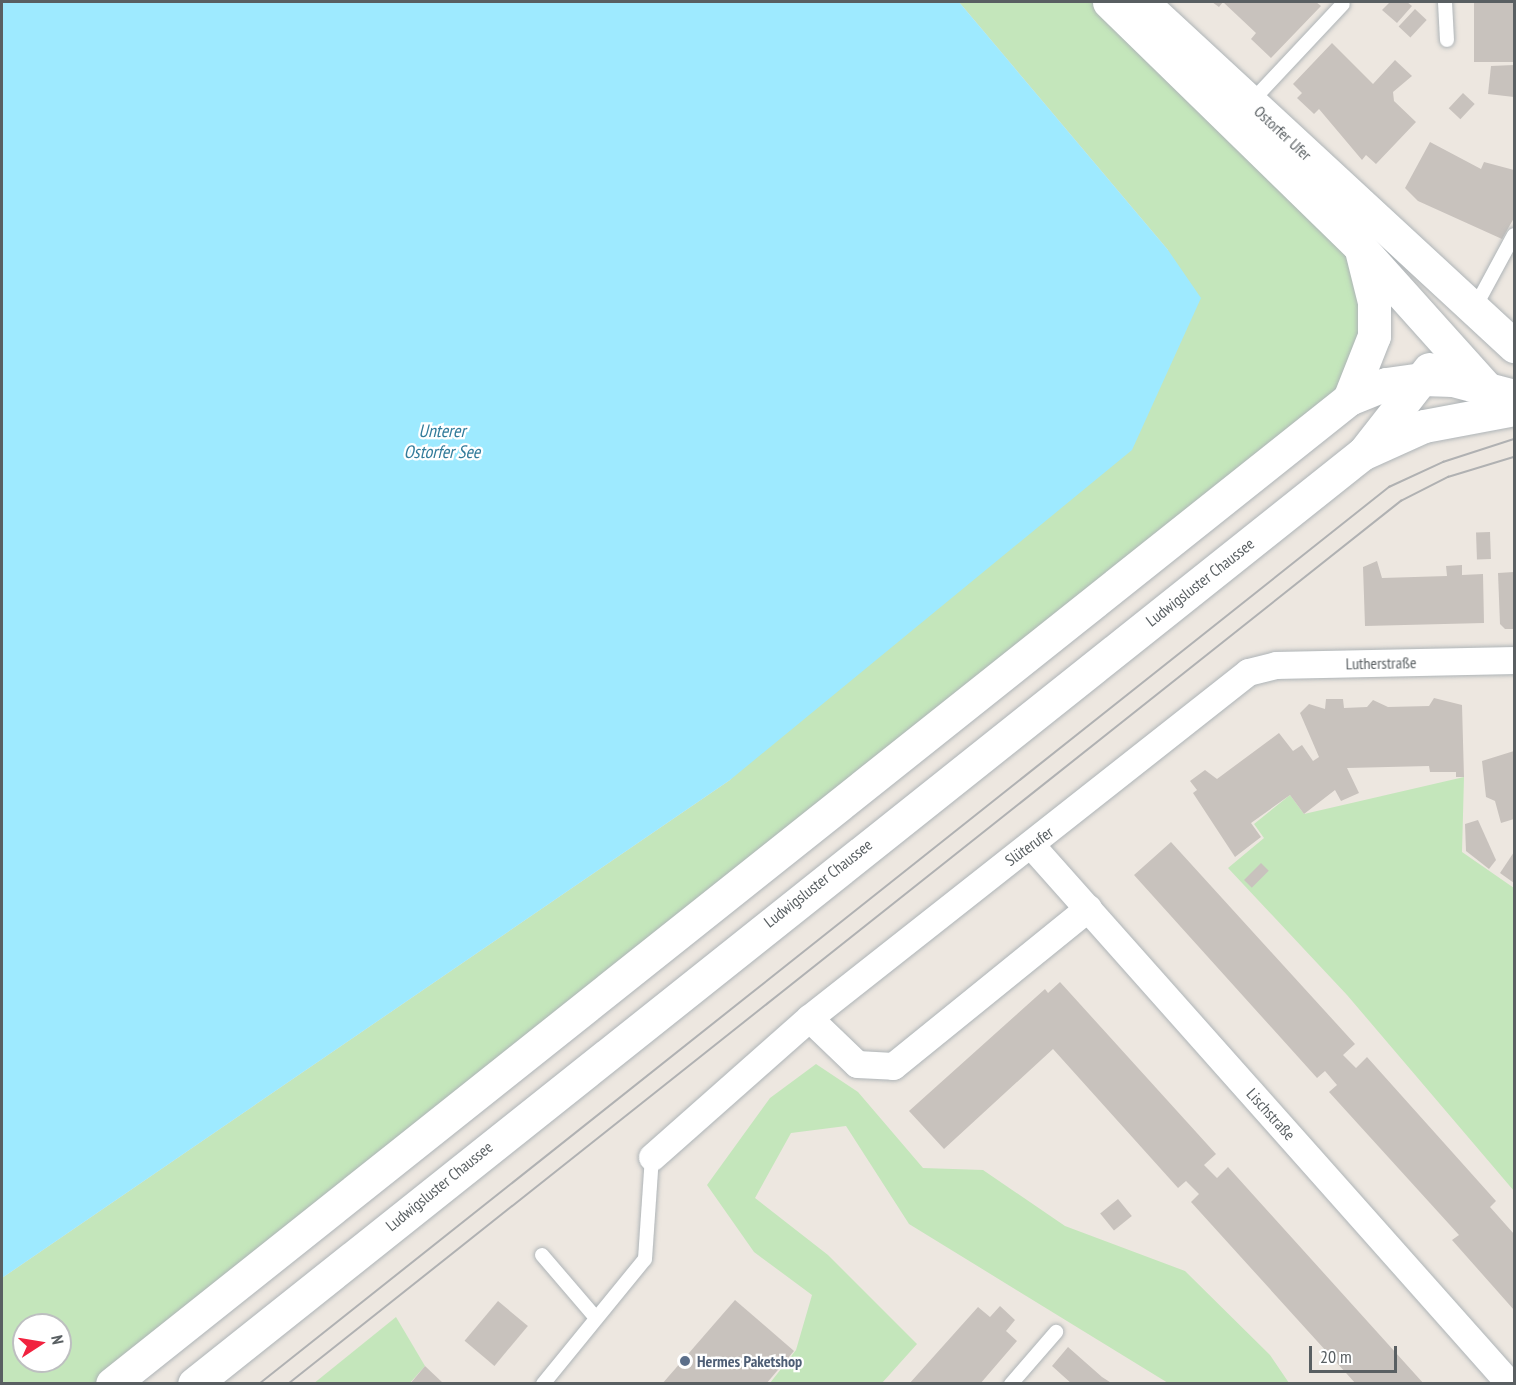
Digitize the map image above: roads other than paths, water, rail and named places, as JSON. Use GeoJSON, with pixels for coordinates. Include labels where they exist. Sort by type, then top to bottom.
{"type":"FeatureCollection","features":[{"type":"Feature","properties":{"kind":"street","name":"Ostorfer Ufer"},"geometry":{"type":"LineString","coordinates":[[1109,2],[1359,246],[1508,409]]}},
{"type":"Feature","properties":{"kind":"street","name":"Ostorfer Ufer"},"geometry":{"type":"LineString","coordinates":[[1151,4],[1423,265],[1515,346]]}},
{"type":"Feature","properties":{"kind":"street"},"geometry":{"type":"LineString","coordinates":[[1349,399],[1374,336],[1374,303],[1359,246]]}},
{"type":"Feature","properties":{"kind":"street","name":"Ostorfer Ufer"},"geometry":{"type":"LineString","coordinates":[[1423,265],[1442,310],[1444,338]]}},
{"type":"Feature","properties":{"kind":"street"},"geometry":{"type":"LineString","coordinates":[[1362,454],[1422,379],[1444,338],[1515,370]]}},
{"type":"Feature","properties":{"kind":"street"},"geometry":{"type":"LineString","coordinates":[[112,1383],[1349,399],[1386,384],[1422,379],[1508,409]]}},
{"type":"Feature","properties":{"kind":"street","name":"Ludwigsluster Chaussee"},"geometry":{"type":"LineString","coordinates":[[194,1383],[1362,454],[1463,416],[1508,409]]}},
{"type":"Feature","properties":{"kind":"street","name":"Lutherstraße"},"geometry":{"type":"LineString","coordinates":[[1248,672],[1276,665],[1515,660]]}},
{"type":"Feature","properties":{"kind":"street","name":"Slüterufer"},"geometry":{"type":"LineString","coordinates":[[652,1157],[808,1018],[1031,845],[1248,672]]}},
{"type":"Feature","properties":{"kind":"street","name":"Lischstraße"},"geometry":{"type":"LineString","coordinates":[[1031,845],[1510,1383]]}},
{"type":"Feature","properties":{"kind":"street"},"geometry":{"type":"LineString","coordinates":[[808,1018],[856,1064],[893,1066],[1088,908]]}},
{"type":"Feature","properties":{"kind":"lane"},"geometry":{"type":"LineString","coordinates":[[1445,2],[1447,40]]}},
{"type":"Feature","properties":{"kind":"lane"},"geometry":{"type":"LineString","coordinates":[[1251,102],[1343,4]]}},
{"type":"Feature","properties":{"kind":"lane"},"geometry":{"type":"LineString","coordinates":[[1473,311],[1515,235]]}},
{"type":"Feature","properties":{"kind":"lane"},"geometry":{"type":"LineString","coordinates":[[543,1383],[645,1259],[652,1157]]}},
{"type":"Feature","properties":{"kind":"lane"},"geometry":{"type":"LineString","coordinates":[[542,1255],[596,1318]]}},
{"type":"Feature","properties":{"kind":"lane"},"geometry":{"type":"LineString","coordinates":[[1011,1383],[1056,1332]]}},
{"type":"Feature","properties":{"kind":"water","name":"Unterer Ostorfer See"},"geometry":{"type":"Polygon","coordinates":[[[2,2],[959,2],[1168,250],[1201,298],[1132,450],[730,780],[2,1278],[2,2]]]}},
{"type":"Feature","properties":{"kind":"tram line"},"geometry":{"type":"LineString","coordinates":[[259,1384],[1389,487],[1443,462],[1514,439]]}},
{"type":"Feature","properties":{"kind":"tram line"},"geometry":{"type":"LineString","coordinates":[[288,1384],[1401,501],[1448,477],[1514,457]]}},
{"type":"Feature","properties":{"kind":"place","name":"Hermes Paketshop"},"geometry":{"type":"Point","coordinates":[685,1361]}}]}
